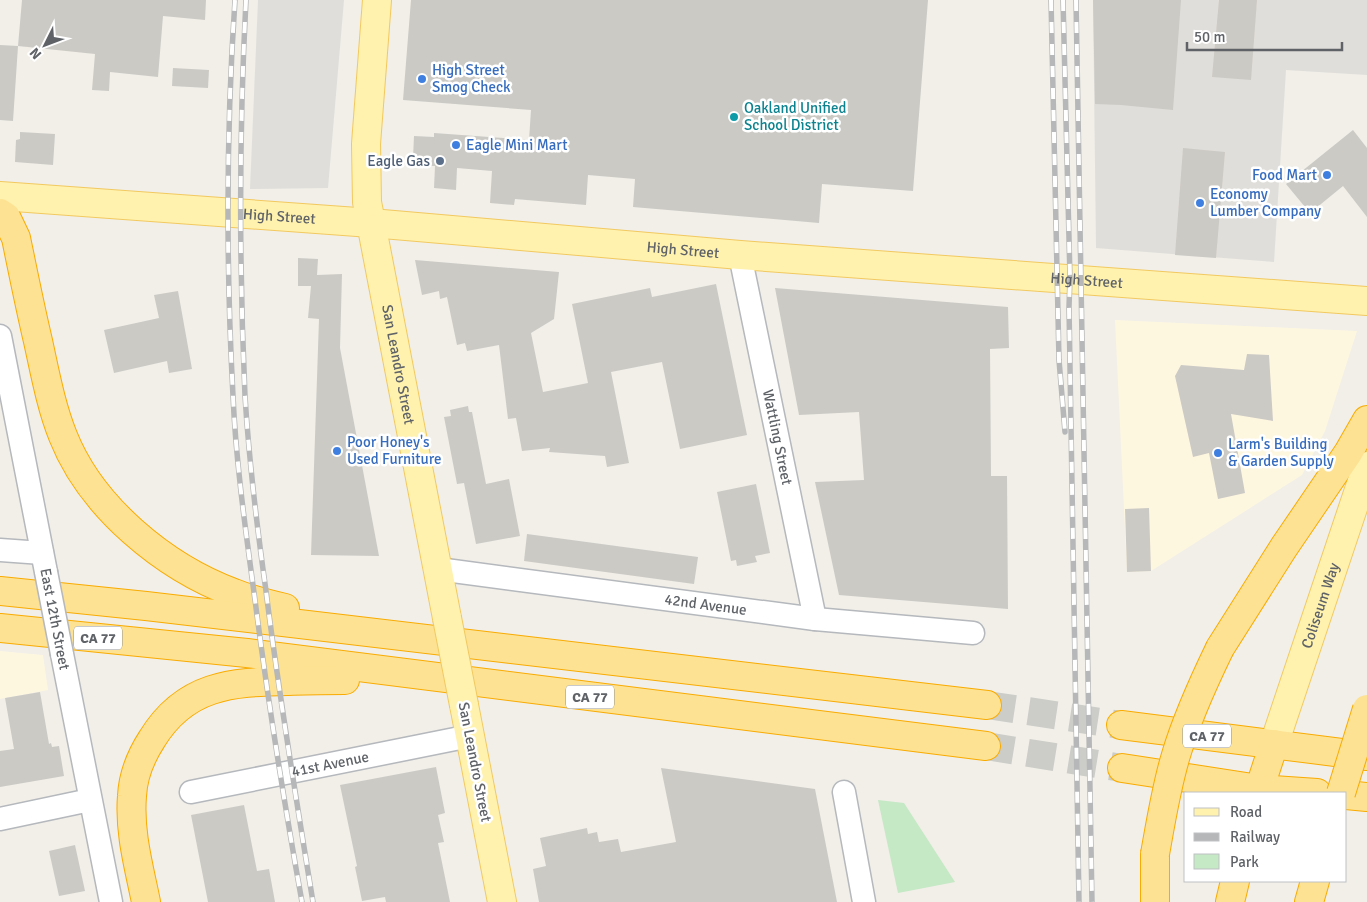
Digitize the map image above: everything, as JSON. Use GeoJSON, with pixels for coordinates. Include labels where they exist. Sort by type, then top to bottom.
{"type":"FeatureCollection","features":[{"type":"Feature","properties":{"kind":"highway"},"geometry":{"type":"LineString","coordinates":[[0,213],[6,217],[16,238],[47,383],[63,438],[78,467],[96,493],[114,514],[160,553],[199,577],[259,602],[535,652]]}},
{"type":"Feature","properties":{"kind":"highway"},"geometry":{"type":"LineString","coordinates":[[1155,902],[1155,854],[1165,797],[1176,754],[1200,691],[1220,648],[1348,453],[1367,420]]}},
{"type":"Feature","properties":{"kind":"highway"},"geometry":{"type":"LineString","coordinates":[[0,590],[987,705]]}},
{"type":"Feature","properties":{"kind":"highway","name":"CA 77"},"geometry":{"type":"LineString","coordinates":[[0,628],[246,653],[526,690],[986,746]]}},
{"type":"Feature","properties":{"kind":"highway"},"geometry":{"type":"LineString","coordinates":[[146,902],[132,820],[132,795],[136,772],[145,750],[158,729],[171,714],[190,700],[209,690],[231,684],[254,681],[344,680],[526,690]]}},
{"type":"Feature","properties":{"kind":"highway"},"geometry":{"type":"LineString","coordinates":[[1341,792],[1367,709]]}},
{"type":"Feature","properties":{"kind":"highway","name":"CA 77"},"geometry":{"type":"LineString","coordinates":[[1121,725],[1367,756]]}},
{"type":"Feature","properties":{"kind":"highway"},"geometry":{"type":"LineString","coordinates":[[1258,791],[1274,744]]}},
{"type":"Feature","properties":{"kind":"highway"},"geometry":{"type":"LineString","coordinates":[[1122,768],[1258,791],[1288,792]]}},
{"type":"Feature","properties":{"kind":"highway"},"geometry":{"type":"LineString","coordinates":[[1347,795],[1367,797]]}},
{"type":"Feature","properties":{"kind":"highway"},"geometry":{"type":"LineString","coordinates":[[1230,902],[1235,882]]}},
{"type":"Feature","properties":{"kind":"highway"},"geometry":{"type":"LineString","coordinates":[[1309,902],[1315,882]]}},
{"type":"Feature","properties":{"kind":"main road","name":"San Leandro Street"},"geometry":{"type":"LineString","coordinates":[[377,0],[366,144],[367,202],[502,902]]}},
{"type":"Feature","properties":{"kind":"main road","name":"High Street"},"geometry":{"type":"LineString","coordinates":[[0,196],[1367,301]]}},
{"type":"Feature","properties":{"kind":"main road","name":"Coliseum Way"},"geometry":{"type":"LineString","coordinates":[[1274,744],[1367,466]]}},
{"type":"Feature","properties":{"kind":"street","name":"Wattling Street"},"geometry":{"type":"LineString","coordinates":[[740,254],[815,619]]}},
{"type":"Feature","properties":{"kind":"street","name":"East 12th Street"},"geometry":{"type":"LineString","coordinates":[[0,336],[111,902]]}},
{"type":"Feature","properties":{"kind":"street"},"geometry":{"type":"LineString","coordinates":[[0,550],[44,562]]}},
{"type":"Feature","properties":{"kind":"street","name":"42nd Avenue"},"geometry":{"type":"LineString","coordinates":[[438,569],[815,619],[973,633]]}},
{"type":"Feature","properties":{"kind":"street","name":"41st Avenue"},"geometry":{"type":"LineString","coordinates":[[191,792],[470,736]]}},
{"type":"Feature","properties":{"kind":"street"},"geometry":{"type":"LineString","coordinates":[[844,792],[864,902]]}},
{"type":"Feature","properties":{"kind":"street"},"geometry":{"type":"LineString","coordinates":[[0,819],[90,800]]}},
{"type":"Feature","properties":{"kind":"shaded area"},"geometry":{"type":"Polygon","coordinates":[[[258,0],[344,0],[328,188],[250,189],[258,0]]]}},
{"type":"Feature","properties":{"kind":"shaded area","name":"Economy Lumber Company"},"geometry":{"type":"Polygon","coordinates":[[[1093,0],[1367,0],[1367,75],[1286,70],[1274,262],[1096,248],[1093,0]]]}},
{"type":"Feature","properties":{"kind":"shaded area","name":"Larm's Building & Garden Supply"},"geometry":{"type":"Polygon","coordinates":[[[1115,320],[1357,331],[1325,431],[1302,475],[1151,571],[1127,572],[1115,320]]]}},
{"type":"Feature","properties":{"kind":"shaded area"},"geometry":{"type":"Polygon","coordinates":[[[0,651],[43,655],[48,690],[0,699],[0,651]]]}},
{"type":"Feature","properties":{"kind":"green space"},"geometry":{"type":"Polygon","coordinates":[[[878,800],[904,803],[955,882],[898,893],[878,800]]]}},
{"type":"Feature","properties":{"kind":"building"},"geometry":{"type":"Polygon","coordinates":[[[22,0],[206,0],[205,20],[163,16],[158,77],[110,72],[109,91],[92,90],[95,54],[18,46],[22,0]]]}},
{"type":"Feature","properties":{"kind":"building"},"geometry":{"type":"Polygon","coordinates":[[[411,0],[928,0],[913,191],[822,184],[819,223],[633,207],[635,179],[588,175],[586,205],[515,199],[514,205],[490,203],[492,171],[457,168],[456,190],[434,188],[435,166],[431,166],[432,159],[413,158],[414,136],[434,137],[434,133],[529,140],[531,110],[403,100],[411,0]]]}},
{"type":"Feature","properties":{"kind":"building"},"geometry":{"type":"Polygon","coordinates":[[[1093,0],[1181,0],[1173,110],[1095,104],[1093,0]]]}},
{"type":"Feature","properties":{"kind":"building"},"geometry":{"type":"Polygon","coordinates":[[[1219,0],[1257,0],[1251,80],[1212,77],[1219,0]]]}},
{"type":"Feature","properties":{"kind":"building"},"geometry":{"type":"Polygon","coordinates":[[[0,45],[18,46],[13,121],[0,120],[0,45]]]}},
{"type":"Feature","properties":{"kind":"building"},"geometry":{"type":"Polygon","coordinates":[[[173,68],[209,70],[208,88],[172,86],[173,68]]]}},
{"type":"Feature","properties":{"kind":"building","name":"Food Mart"},"geometry":{"type":"Polygon","coordinates":[[[1353,130],[1367,148],[1367,217],[1343,186],[1310,213],[1286,184],[1353,130]]]}},
{"type":"Feature","properties":{"kind":"building"},"geometry":{"type":"Polygon","coordinates":[[[20,132],[55,134],[53,165],[15,162],[16,140],[20,139],[20,132]]]}},
{"type":"Feature","properties":{"kind":"building","name":"Economy Lumber Company"},"geometry":{"type":"Polygon","coordinates":[[[1183,148],[1225,152],[1216,258],[1175,255],[1183,148]]]}},
{"type":"Feature","properties":{"kind":"building","name":"Poor Honey's Used Furniture"},"geometry":{"type":"Polygon","coordinates":[[[298,258],[318,259],[317,275],[342,274],[340,348],[379,556],[311,555],[319,319],[308,318],[311,286],[298,286],[298,258]]]}},
{"type":"Feature","properties":{"kind":"building"},"geometry":{"type":"Polygon","coordinates":[[[415,260],[559,272],[554,319],[531,333],[543,392],[588,383],[572,304],[650,288],[652,297],[716,284],[747,435],[680,449],[662,362],[611,372],[629,463],[607,467],[605,456],[549,452],[550,448],[522,451],[516,418],[508,419],[499,345],[467,351],[465,343],[457,345],[447,297],[440,299],[439,291],[422,295],[415,260]]]}},
{"type":"Feature","properties":{"kind":"building"},"geometry":{"type":"Polygon","coordinates":[[[775,288],[1008,307],[1009,348],[990,349],[991,476],[1007,476],[1008,609],[839,595],[815,482],[864,480],[859,412],[799,415],[775,288]]]}},
{"type":"Feature","properties":{"kind":"building"},"geometry":{"type":"Polygon","coordinates":[[[178,291],[192,369],[169,373],[167,361],[114,373],[104,330],[159,318],[154,295],[178,291]]]}},
{"type":"Feature","properties":{"kind":"building"},"geometry":{"type":"Polygon","coordinates":[[[1247,354],[1269,355],[1273,421],[1231,414],[1245,493],[1218,499],[1209,453],[1193,457],[1175,376],[1181,365],[1244,370],[1247,354]]]}},
{"type":"Feature","properties":{"kind":"building"},"geometry":{"type":"Polygon","coordinates":[[[468,406],[469,412],[472,412],[486,484],[509,479],[520,536],[476,544],[464,483],[457,484],[444,417],[451,416],[450,410],[468,406]]]}},
{"type":"Feature","properties":{"kind":"building"},"geometry":{"type":"Polygon","coordinates":[[[756,484],[770,553],[755,556],[757,562],[737,566],[736,560],[731,561],[717,492],[756,484]]]}},
{"type":"Feature","properties":{"kind":"building"},"geometry":{"type":"Polygon","coordinates":[[[1149,508],[1151,571],[1127,572],[1125,509],[1149,508]]]}},
{"type":"Feature","properties":{"kind":"building"},"geometry":{"type":"Polygon","coordinates":[[[527,534],[698,557],[694,584],[524,561],[527,534]]]}},
{"type":"Feature","properties":{"kind":"building"},"geometry":{"type":"Polygon","coordinates":[[[40,692],[49,744],[51,743],[52,747],[59,746],[64,776],[0,787],[0,751],[14,749],[5,698],[40,692]]]}},
{"type":"Feature","properties":{"kind":"building"},"geometry":{"type":"Polygon","coordinates":[[[436,767],[445,813],[438,815],[444,842],[438,843],[450,902],[386,902],[385,897],[362,901],[355,867],[357,866],[340,785],[436,767]]]}},
{"type":"Feature","properties":{"kind":"building"},"geometry":{"type":"Polygon","coordinates":[[[661,768],[815,789],[837,902],[539,902],[533,869],[546,866],[540,838],[587,828],[588,834],[597,832],[599,842],[618,839],[621,852],[676,842],[661,768]]]}},
{"type":"Feature","properties":{"kind":"building"},"geometry":{"type":"Polygon","coordinates":[[[244,805],[257,871],[269,869],[275,902],[208,902],[191,815],[244,805]]]}},
{"type":"Feature","properties":{"kind":"building"},"geometry":{"type":"Polygon","coordinates":[[[75,845],[85,891],[59,896],[49,851],[75,845]]]}},
{"type":"Feature","properties":{"kind":"tunnel"},"geometry":{"type":"LineString","coordinates":[[987,705],[1121,725]]}},
{"type":"Feature","properties":{"kind":"tunnel"},"geometry":{"type":"LineString","coordinates":[[986,746],[1122,768]]}},
{"type":"Feature","properties":{"kind":"railway"},"geometry":{"type":"LineString","coordinates":[[235,0],[228,198],[229,297],[234,422],[265,676],[302,902]]}},
{"type":"Feature","properties":{"kind":"railway"},"geometry":{"type":"LineString","coordinates":[[246,0],[241,198],[245,396],[256,518],[271,630],[313,902]]}},
{"type":"Feature","properties":{"kind":"railway"},"geometry":{"type":"LineString","coordinates":[[1051,0],[1059,360],[1065,432]]}},
{"type":"Feature","properties":{"kind":"railway"},"geometry":{"type":"LineString","coordinates":[[1063,0],[1070,278],[1079,902]]}},
{"type":"Feature","properties":{"kind":"railway"},"geometry":{"type":"LineString","coordinates":[[1076,0],[1092,902]]}},
{"type":"Feature","properties":{"kind":"place","name":"High Street Smog Check"},"geometry":{"type":"Point","coordinates":[422,79]}},
{"type":"Feature","properties":{"kind":"place","name":"Oakland Unified School District"},"geometry":{"type":"Point","coordinates":[734,117]}},
{"type":"Feature","properties":{"kind":"place","name":"Eagle Mini Mart"},"geometry":{"type":"Point","coordinates":[456,145]}},
{"type":"Feature","properties":{"kind":"place","name":"Eagle Gas"},"geometry":{"type":"Point","coordinates":[440,161]}},
{"type":"Feature","properties":{"kind":"place","name":"Food Mart"},"geometry":{"type":"Point","coordinates":[1327,175]}},
{"type":"Feature","properties":{"kind":"place","name":"Economy Lumber Company"},"geometry":{"type":"Point","coordinates":[1200,203]}},
{"type":"Feature","properties":{"kind":"place","name":"Poor Honey's Used Furniture"},"geometry":{"type":"Point","coordinates":[337,451]}},
{"type":"Feature","properties":{"kind":"place","name":"Larm's Building & Garden Supply"},"geometry":{"type":"Point","coordinates":[1218,453]}}]}
